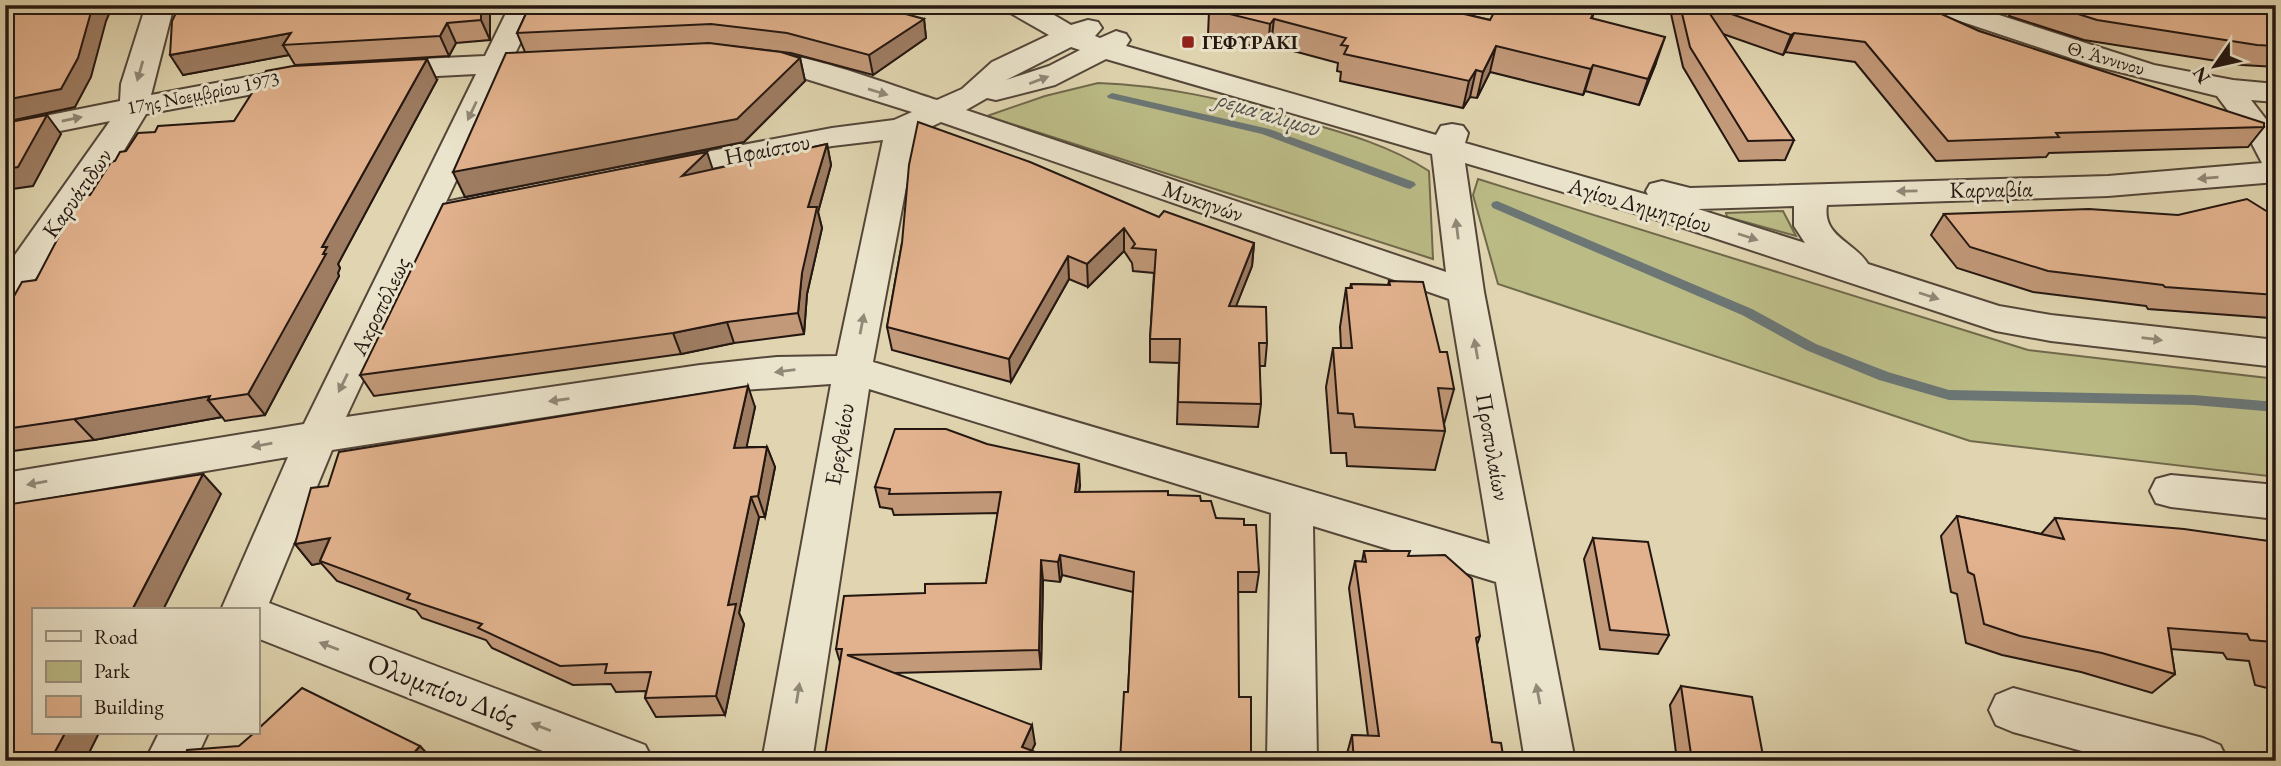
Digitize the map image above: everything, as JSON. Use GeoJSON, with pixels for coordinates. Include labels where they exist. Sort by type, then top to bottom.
{"type":"FeatureCollection","features":[{"type":"Feature","properties":{"kind":"street","name":"Καρυάτιδων"},"geometry":{"type":"LineString","coordinates":[[5,295],[107,152],[135,106],[136,85],[160,5]]}},
{"type":"Feature","properties":{"kind":"street","name":"Ακροπόλεως"},"geometry":{"type":"LineString","coordinates":[[244,608],[318,435],[524,5]]}},
{"type":"Feature","properties":{"kind":"street","name":"Αγίου Δημητρίου"},"geometry":{"type":"LineString","coordinates":[[1017,5],[1095,38],[1450,141],[1996,318],[2051,328],[2276,354]]}},
{"type":"Feature","properties":{"kind":"street","name":"Αγίου Δημητρίου"},"geometry":{"type":"LineString","coordinates":[[1052,5],[1095,38]]}},
{"type":"Feature","properties":{"kind":"street","name":"Θ. Άννινου"},"geometry":{"type":"LineString","coordinates":[[1940,5],[2084,54],[2229,91],[2276,93]]}},
{"type":"Feature","properties":{"kind":"street","name":"Ηφαίστου"},"geometry":{"type":"LineString","coordinates":[[622,178],[832,136],[901,129],[973,95],[1022,86],[1086,62],[1095,38]]}},
{"type":"Feature","properties":{"kind":"street"},"geometry":{"type":"LineString","coordinates":[[727,56],[791,65],[940,111]]}},
{"type":"Feature","properties":{"kind":"street","name":"17ης Νοεμβρίου 1973"},"geometry":{"type":"LineString","coordinates":[[5,133],[264,81],[345,72],[586,59]]}},
{"type":"Feature","properties":{"kind":"street"},"geometry":{"type":"LineString","coordinates":[[832,136],[837,80]]}},
{"type":"Feature","properties":{"kind":"street"},"geometry":{"type":"LineString","coordinates":[[2229,91],[2265,139],[2276,160]]}},
{"type":"Feature","properties":{"kind":"street","name":"Μυκηνών"},"geometry":{"type":"LineString","coordinates":[[940,111],[1464,281]]}},
{"type":"Feature","properties":{"kind":"street","name":"Ερεχθείου"},"geometry":{"type":"LineString","coordinates":[[788,761],[853,370],[901,129]]}},
{"type":"Feature","properties":{"kind":"street","name":"Αγίου Δημητρίου"},"geometry":{"type":"LineString","coordinates":[[1450,141],[1689,199],[1816,193]]}},
{"type":"Feature","properties":{"kind":"street","name":"Προπυλαίων"},"geometry":{"type":"LineString","coordinates":[[1450,141],[1451,188],[1464,281],[1550,761]]}},
{"type":"Feature","properties":{"kind":"street","name":"Καρναβία"},"geometry":{"type":"LineString","coordinates":[[1816,193],[2108,186],[2276,172]]}},
{"type":"Feature","properties":{"kind":"street"},"geometry":{"type":"LineString","coordinates":[[1816,193],[1808,208],[1810,227],[1864,275]]}},
{"type":"Feature","properties":{"kind":"street"},"geometry":{"type":"LineString","coordinates":[[422,218],[514,199]]}},
{"type":"Feature","properties":{"kind":"street"},"geometry":{"type":"LineString","coordinates":[[5,489],[318,435],[642,388],[806,368],[853,370],[1292,505],[1515,570]]}},
{"type":"Feature","properties":{"kind":"street"},"geometry":{"type":"LineString","coordinates":[[2171,491],[2276,502]]}},
{"type":"Feature","properties":{"kind":"street"},"geometry":{"type":"LineString","coordinates":[[1292,505],[1292,761]]}},
{"type":"Feature","properties":{"kind":"street","name":"Ολυμπίου Διός"},"geometry":{"type":"LineString","coordinates":[[259,619],[628,761]]}},
{"type":"Feature","properties":{"kind":"street"},"geometry":{"type":"LineString","coordinates":[[2013,710],[2203,761]]}},
{"type":"Feature","properties":{"kind":"street"},"geometry":{"type":"LineString","coordinates":[[170,761],[184,734]]}},
{"type":"Feature","properties":{"kind":"green space"},"geometry":{"type":"Polygon","coordinates":[[[1098,83],[1170,90],[1241,105],[1361,139],[1413,161],[1429,171],[1433,259],[987,116],[1045,96],[1098,83]]]}},
{"type":"Feature","properties":{"kind":"green space"},"geometry":{"type":"Polygon","coordinates":[[[1478,179],[2028,350],[2276,379],[2276,477],[1970,441],[1498,284],[1473,195],[1478,179]]]}},
{"type":"Feature","properties":{"kind":"green space"},"geometry":{"type":"Polygon","coordinates":[[[1783,211],[1796,236],[1727,217],[1726,213],[1783,211]]]}},
{"type":"Feature","properties":{"kind":"building"},"geometry":{"type":"Polygon","coordinates":[[[5,5],[93,5],[78,58],[61,89],[5,100],[5,5]]]}},
{"type":"Feature","properties":{"kind":"building"},"geometry":{"type":"Polygon","coordinates":[[[180,5],[481,5],[481,20],[447,23],[440,36],[283,45],[291,33],[170,55],[172,21],[180,5]]]}},
{"type":"Feature","properties":{"kind":"building"},"geometry":{"type":"Polygon","coordinates":[[[530,5],[873,5],[924,19],[869,55],[787,33],[711,24],[517,33],[530,5]]]}},
{"type":"Feature","properties":{"kind":"building"},"geometry":{"type":"Polygon","coordinates":[[[1212,5],[1426,5],[1490,20],[1498,5],[1564,5],[1594,12],[1591,18],[1665,37],[1648,79],[1593,65],[1591,69],[1496,46],[1483,72],[1476,70],[1469,81],[1344,54],[1348,46],[1341,45],[1346,38],[1274,19],[1270,24],[1209,9],[1212,5]]]}},
{"type":"Feature","properties":{"kind":"building"},"geometry":{"type":"Polygon","coordinates":[[[1680,5],[1704,5],[1794,140],[1748,141],[1690,47],[1680,5]]]}},
{"type":"Feature","properties":{"kind":"building"},"geometry":{"type":"Polygon","coordinates":[[[1706,5],[1913,5],[1937,12],[1979,31],[2264,123],[2264,127],[2056,133],[2059,137],[1948,141],[1865,42],[1794,33],[1791,35],[1706,5]]]}},
{"type":"Feature","properties":{"kind":"building"},"geometry":{"type":"Polygon","coordinates":[[[2050,5],[2276,5],[2276,46],[2097,20],[2050,5]]]}},
{"type":"Feature","properties":{"kind":"building"},"geometry":{"type":"Polygon","coordinates":[[[709,43],[781,52],[800,58],[737,119],[453,172],[506,53],[709,43]]]}},
{"type":"Feature","properties":{"kind":"building"},"geometry":{"type":"Polygon","coordinates":[[[427,59],[322,247],[327,247],[323,254],[326,254],[248,394],[208,400],[210,396],[5,429],[5,312],[22,282],[36,280],[80,196],[90,195],[111,162],[115,161],[120,152],[126,151],[138,133],[155,132],[158,126],[234,121],[266,71],[293,66],[427,59]]]}},
{"type":"Feature","properties":{"kind":"building"},"geometry":{"type":"Polygon","coordinates":[[[47,115],[18,167],[5,169],[5,123],[47,115]]]}},
{"type":"Feature","properties":{"kind":"building"},"geometry":{"type":"Polygon","coordinates":[[[918,122],[1030,162],[1159,217],[1164,211],[1254,243],[1229,306],[1266,307],[1267,343],[1259,343],[1261,404],[1178,402],[1180,339],[1150,339],[1156,250],[1132,248],[1135,244],[1124,228],[1087,264],[1068,256],[1009,359],[887,327],[902,243],[909,165],[918,122]]]}},
{"type":"Feature","properties":{"kind":"building"},"geometry":{"type":"Polygon","coordinates":[[[827,144],[808,207],[817,207],[802,273],[798,313],[727,322],[673,333],[360,375],[443,204],[707,152],[682,176],[827,144]]]}},
{"type":"Feature","properties":{"kind":"building"},"geometry":{"type":"Polygon","coordinates":[[[2247,199],[2276,217],[2276,295],[2165,287],[2048,271],[1970,247],[1944,214],[2089,209],[2178,215],[2247,199]]]}},
{"type":"Feature","properties":{"kind":"building"},"geometry":{"type":"Polygon","coordinates":[[[1389,281],[1423,282],[1440,352],[1447,352],[1454,389],[1438,388],[1445,431],[1355,427],[1353,414],[1338,413],[1333,348],[1352,348],[1346,288],[1352,288],[1351,284],[1390,285],[1389,281]]]}},
{"type":"Feature","properties":{"kind":"building"},"geometry":{"type":"Polygon","coordinates":[[[748,386],[734,448],[767,447],[758,496],[751,497],[728,605],[736,604],[716,696],[645,698],[651,672],[605,673],[607,664],[560,666],[478,628],[482,624],[407,599],[410,594],[320,561],[330,538],[295,544],[311,488],[328,486],[339,452],[748,386]]]}},
{"type":"Feature","properties":{"kind":"building"},"geometry":{"type":"Polygon","coordinates":[[[895,429],[946,429],[987,444],[1079,464],[1075,492],[1168,491],[1168,495],[1200,496],[1201,501],[1211,501],[1216,518],[1244,519],[1244,525],[1256,525],[1259,572],[1238,572],[1239,697],[1251,697],[1251,761],[1120,761],[1124,692],[1128,692],[1134,572],[1060,555],[1058,562],[1041,560],[1039,650],[847,655],[1032,725],[1022,747],[1046,756],[1044,761],[824,761],[842,649],[836,649],[844,596],[925,593],[925,584],[986,583],[1001,492],[889,494],[890,489],[875,487],[895,429]]]}},
{"type":"Feature","properties":{"kind":"building"},"geometry":{"type":"Polygon","coordinates":[[[203,474],[133,608],[32,608],[32,734],[64,734],[50,761],[5,761],[5,505],[203,474]]]}},
{"type":"Feature","properties":{"kind":"building"},"geometry":{"type":"Polygon","coordinates":[[[1957,516],[2064,539],[2055,518],[2184,529],[2276,542],[2276,651],[2273,642],[2250,640],[2247,634],[2168,628],[2175,674],[2102,653],[2020,636],[1984,624],[1974,575],[1968,572],[1957,516]]]}},
{"type":"Feature","properties":{"kind":"building"},"geometry":{"type":"Polygon","coordinates":[[[1593,538],[1648,542],[1669,635],[1610,630],[1593,538]]]}},
{"type":"Feature","properties":{"kind":"building"},"geometry":{"type":"Polygon","coordinates":[[[1364,551],[1410,551],[1408,556],[1445,555],[1472,579],[1480,636],[1476,638],[1492,742],[1501,743],[1504,761],[1354,761],[1352,735],[1379,736],[1355,561],[1366,562],[1364,551]]]}},
{"type":"Feature","properties":{"kind":"building"},"geometry":{"type":"Polygon","coordinates":[[[1681,686],[1752,697],[1764,761],[1692,761],[1681,686]]]}},
{"type":"Feature","properties":{"kind":"building"},"geometry":{"type":"Polygon","coordinates":[[[302,688],[420,746],[412,755],[426,761],[183,761],[187,750],[239,746],[253,734],[259,734],[259,728],[302,688]]]}},
{"type":"Feature","properties":{"kind":"waterway","name":"ρεμα αλιμου"},"geometry":{"type":"LineString","coordinates":[[1112,96],[1265,131],[1410,185]]}},
{"type":"Feature","properties":{"kind":"waterway"},"geometry":{"type":"LineString","coordinates":[[1497,205],[1747,312],[1811,347],[1884,376],[1949,395],[2194,400],[2276,407]]}},
{"type":"Feature","properties":{"kind":"place","name":"ΓΕΦΥΡΑΚΙ"},"geometry":{"type":"Point","coordinates":[1188,42]}}]}
